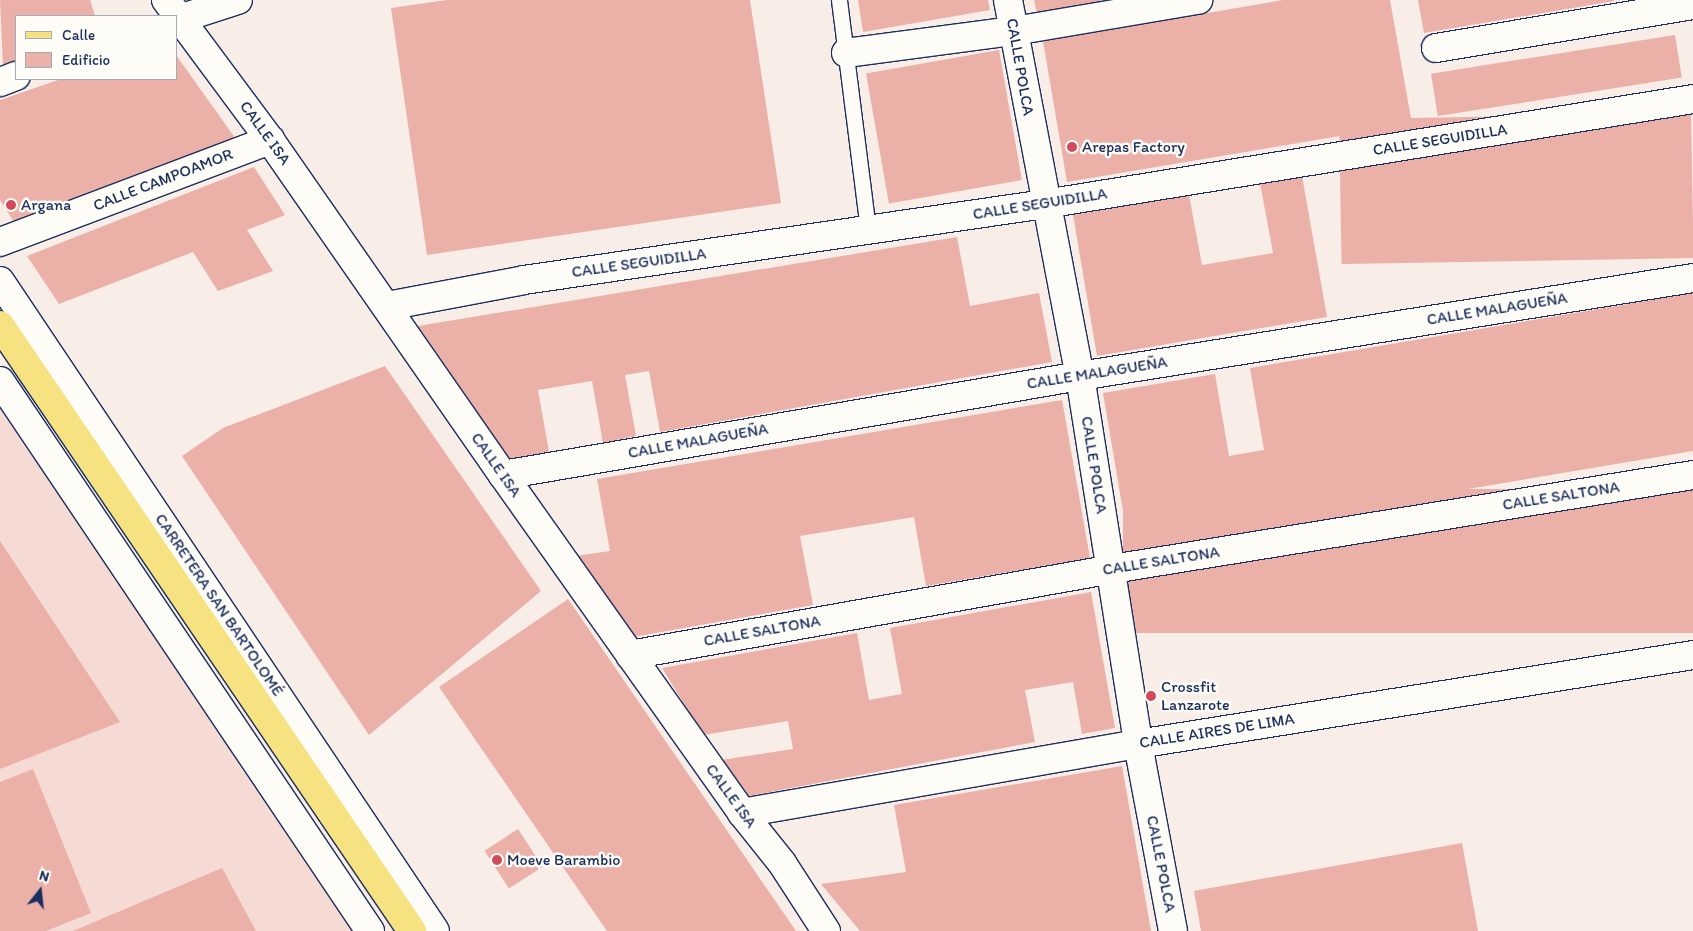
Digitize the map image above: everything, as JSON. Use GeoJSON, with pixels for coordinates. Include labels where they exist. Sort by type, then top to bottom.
{"type":"FeatureCollection","features":[{"type":"Feature","properties":{"kind":"main road","name":"CARRETERA SAN BARTOLOMÉ"},"geometry":{"type":"LineString","coordinates":[[0,325],[405,927]]}},
{"type":"Feature","properties":{"kind":"main road","name":"CARRETERA SAN BARTOLOMÉ"},"geometry":{"type":"LineString","coordinates":[[0,346],[405,927]]}},
{"type":"Feature","properties":{"kind":"street"},"geometry":{"type":"LineString","coordinates":[[174,13],[238,0]]}},
{"type":"Feature","properties":{"kind":"street","name":"CALLE POLCA"},"geometry":{"type":"LineString","coordinates":[[1008,0],[1045,204],[1080,376],[1112,569],[1138,744],[1173,931]]}},
{"type":"Feature","properties":{"kind":"street"},"geometry":{"type":"LineString","coordinates":[[846,53],[1014,31],[1198,0]]}},
{"type":"Feature","properties":{"kind":"street"},"geometry":{"type":"LineString","coordinates":[[1436,48],[1693,5]]}},
{"type":"Feature","properties":{"kind":"street","name":"CALLE ISA"},"geometry":{"type":"LineString","coordinates":[[178,18],[270,140],[630,655],[742,813],[782,863],[826,931]]}},
{"type":"Feature","properties":{"kind":"street"},"geometry":{"type":"LineString","coordinates":[[0,82],[15,76]]}},
{"type":"Feature","properties":{"kind":"street","name":"CALLE SEGUIDILLA"},"geometry":{"type":"LineString","coordinates":[[387,306],[524,280],[868,228],[1045,204],[1693,98]]}},
{"type":"Feature","properties":{"kind":"street","name":"CALLE CAMPOAMOR"},"geometry":{"type":"LineString","coordinates":[[0,242],[270,140]]}},
{"type":"Feature","properties":{"kind":"street","name":"CALLE MALAGUEÑA"},"geometry":{"type":"LineString","coordinates":[[503,475],[1080,376],[1693,278]]}},
{"type":"Feature","properties":{"kind":"street","name":"CARRETERA SAN BARTOLOMÉ"},"geometry":{"type":"LineString","coordinates":[[0,281],[435,931]]}},
{"type":"Feature","properties":{"kind":"street"},"geometry":{"type":"LineString","coordinates":[[0,381],[370,931]]}},
{"type":"Feature","properties":{"kind":"street","name":"CALLE SALTONA"},"geometry":{"type":"LineString","coordinates":[[630,655],[1112,569],[1693,475]]}},
{"type":"Feature","properties":{"kind":"street","name":"CALLE AIRES DE LIMA"},"geometry":{"type":"LineString","coordinates":[[742,813],[1138,744],[1693,655]]}},
{"type":"Feature","properties":{"kind":"lane"},"geometry":{"type":"LineString","coordinates":[[839,0],[868,228]]}},
{"type":"Feature","properties":{"kind":"shaded area"},"geometry":{"type":"Polygon","coordinates":[[[0,399],[354,931],[0,931],[0,399]]]}},
{"type":"Feature","properties":{"kind":"building"},"geometry":{"type":"Polygon","coordinates":[[[0,0],[90,0],[95,15],[15,15],[15,61],[3,66],[0,0]]]}},
{"type":"Feature","properties":{"kind":"building"},"geometry":{"type":"Polygon","coordinates":[[[447,0],[750,0],[781,203],[427,255],[391,8],[447,0]]]}},
{"type":"Feature","properties":{"kind":"building"},"geometry":{"type":"Polygon","coordinates":[[[858,0],[988,0],[990,10],[863,32],[858,0]]]}},
{"type":"Feature","properties":{"kind":"building"},"geometry":{"type":"Polygon","coordinates":[[[1034,0],[1110,0],[1110,1],[1037,13],[1034,0]]]}},
{"type":"Feature","properties":{"kind":"building"},"geometry":{"type":"Polygon","coordinates":[[[1283,0],[1390,0],[1412,124],[1067,182],[1043,41],[1283,0]]]}},
{"type":"Feature","properties":{"kind":"building"},"geometry":{"type":"Polygon","coordinates":[[[1418,0],[1614,0],[1614,1],[1424,33],[1418,0]]]}},
{"type":"Feature","properties":{"kind":"building"},"geometry":{"type":"Polygon","coordinates":[[[1675,35],[1682,77],[1438,116],[1431,74],[1675,35]]]}},
{"type":"Feature","properties":{"kind":"building"},"geometry":{"type":"Polygon","coordinates":[[[999,50],[1022,180],[889,203],[866,73],[999,50]]]}},
{"type":"Feature","properties":{"kind":"building"},"geometry":{"type":"Polygon","coordinates":[[[178,58],[238,142],[14,222],[0,200],[0,100],[58,80],[178,80],[178,58]]]}},
{"type":"Feature","properties":{"kind":"building"},"geometry":{"type":"Polygon","coordinates":[[[1691,113],[1693,258],[1342,264],[1339,119],[1691,113]]]}},
{"type":"Feature","properties":{"kind":"building"},"geometry":{"type":"Polygon","coordinates":[[[254,167],[285,215],[247,230],[273,271],[218,291],[193,252],[59,304],[27,256],[254,167]]]}},
{"type":"Feature","properties":{"kind":"building"},"geometry":{"type":"Polygon","coordinates":[[[1302,176],[1327,317],[1097,356],[1073,215],[1189,195],[1202,265],[1273,253],[1260,183],[1302,176]]]}},
{"type":"Feature","properties":{"kind":"building"},"geometry":{"type":"Polygon","coordinates":[[[957,237],[970,306],[1039,293],[1052,362],[660,432],[649,371],[625,375],[636,436],[603,443],[592,381],[538,390],[549,452],[509,459],[418,326],[957,237]]]}},
{"type":"Feature","properties":{"kind":"building"},"geometry":{"type":"Polygon","coordinates":[[[1693,293],[1693,451],[1129,546],[1103,393],[1215,374],[1229,456],[1264,450],[1250,368],[1693,293]]]}},
{"type":"Feature","properties":{"kind":"building"},"geometry":{"type":"Polygon","coordinates":[[[385,366],[541,591],[369,735],[182,456],[223,428],[385,366]]]}},
{"type":"Feature","properties":{"kind":"building"},"geometry":{"type":"Polygon","coordinates":[[[1062,400],[1090,558],[926,586],[914,517],[800,536],[813,605],[633,637],[569,557],[610,551],[597,479],[1062,400]]]}},
{"type":"Feature","properties":{"kind":"building"},"geometry":{"type":"Polygon","coordinates":[[[1123,489],[1693,489],[1693,633],[1123,633],[1123,489]]]}},
{"type":"Feature","properties":{"kind":"building"},"geometry":{"type":"Polygon","coordinates":[[[0,541],[120,722],[0,769],[0,541]]]}},
{"type":"Feature","properties":{"kind":"building"},"geometry":{"type":"Polygon","coordinates":[[[1091,592],[1115,728],[1082,734],[1073,682],[1025,690],[1035,742],[743,797],[721,760],[793,749],[788,721],[703,735],[662,668],[857,633],[869,700],[902,694],[890,628],[1091,592]]]}},
{"type":"Feature","properties":{"kind":"building"},"geometry":{"type":"Polygon","coordinates":[[[568,599],[796,931],[607,931],[439,687],[568,599]]]}},
{"type":"Feature","properties":{"kind":"building"},"geometry":{"type":"Polygon","coordinates":[[[1122,766],[1151,931],[860,931],[821,884],[906,872],[894,805],[1122,766]]]}},
{"type":"Feature","properties":{"kind":"building"},"geometry":{"type":"Polygon","coordinates":[[[33,769],[91,913],[46,931],[0,931],[0,782],[33,769]]]}},
{"type":"Feature","properties":{"kind":"building"},"geometry":{"type":"Polygon","coordinates":[[[518,829],[543,867],[509,889],[484,851],[518,829]]]}},
{"type":"Feature","properties":{"kind":"building"},"geometry":{"type":"Polygon","coordinates":[[[1462,843],[1478,931],[1201,931],[1194,891],[1462,843]]]}},
{"type":"Feature","properties":{"kind":"building"},"geometry":{"type":"Polygon","coordinates":[[[222,868],[256,931],[73,931],[222,868]]]}},
{"type":"Feature","properties":{"kind":"place","name":"Arepas Factory"},"geometry":{"type":"Point","coordinates":[1072,147]}},
{"type":"Feature","properties":{"kind":"place","name":"Argana"},"geometry":{"type":"Point","coordinates":[11,205]}},
{"type":"Feature","properties":{"kind":"place","name":"Crossfit Lanzarote"},"geometry":{"type":"Point","coordinates":[1151,696]}},
{"type":"Feature","properties":{"kind":"place","name":"Moeve Barambio"},"geometry":{"type":"Point","coordinates":[497,860]}}]}
